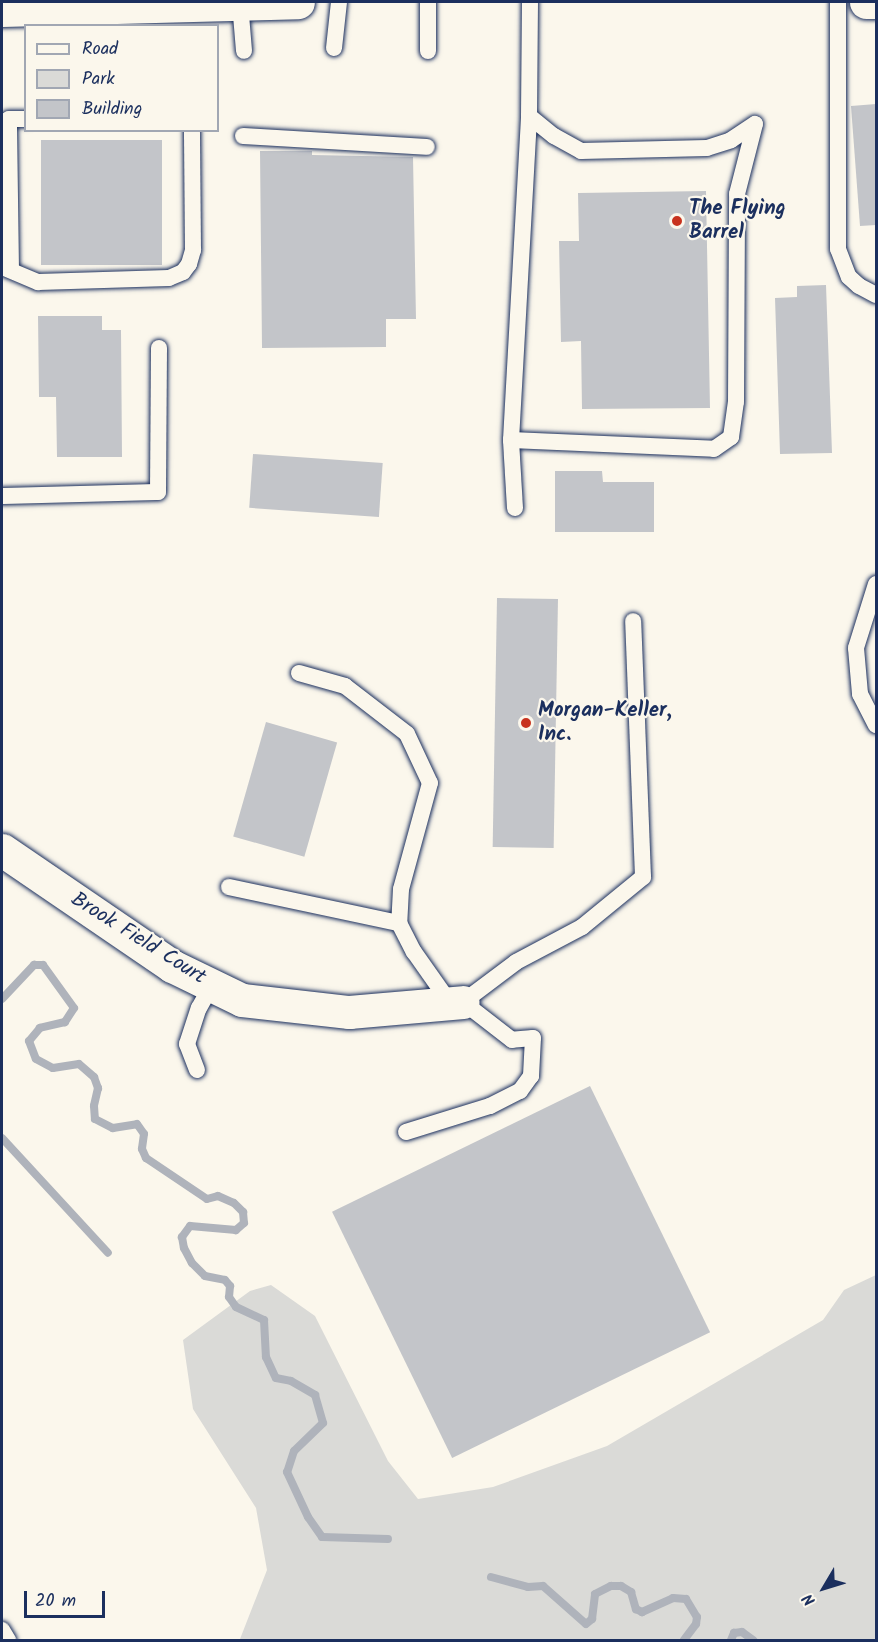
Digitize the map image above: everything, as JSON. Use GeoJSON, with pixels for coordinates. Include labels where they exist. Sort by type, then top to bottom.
{"type":"FeatureCollection","features":[{"type":"Feature","properties":{"kind":"street"},"geometry":{"type":"LineString","coordinates":[[2,10],[298,2]]}},
{"type":"Feature","properties":{"kind":"street"},"geometry":{"type":"LineString","coordinates":[[866,2],[876,2]]}},
{"type":"Feature","properties":{"kind":"street","name":"Brook Field Court"},"geometry":{"type":"LineString","coordinates":[[2,850],[172,966],[242,1000],[349,1012],[457,1003]]}},
{"type":"Feature","properties":{"kind":"lane"},"geometry":{"type":"LineString","coordinates":[[334,48],[339,2]]}},
{"type":"Feature","properties":{"kind":"lane"},"geometry":{"type":"LineString","coordinates":[[428,2],[428,51]]}},
{"type":"Feature","properties":{"kind":"lane"},"geometry":{"type":"LineString","coordinates":[[515,508],[511,440],[529,116],[530,2]]}},
{"type":"Feature","properties":{"kind":"lane"},"geometry":{"type":"LineString","coordinates":[[838,2],[838,249],[849,277],[859,286],[876,295]]}},
{"type":"Feature","properties":{"kind":"lane"},"geometry":{"type":"LineString","coordinates":[[240,3],[244,51]]}},
{"type":"Feature","properties":{"kind":"lane"},"geometry":{"type":"LineString","coordinates":[[511,440],[714,449],[730,437],[736,402],[737,194],[755,124],[731,140],[706,148],[581,150],[554,136],[529,116]]}},
{"type":"Feature","properties":{"kind":"lane"},"geometry":{"type":"LineString","coordinates":[[24,119],[9,119],[6,268],[38,282],[169,278],[183,272],[189,264],[193,250],[192,132]]}},
{"type":"Feature","properties":{"kind":"lane"},"geometry":{"type":"LineString","coordinates":[[243,136],[427,147]]}},
{"type":"Feature","properties":{"kind":"lane"},"geometry":{"type":"LineString","coordinates":[[2,496],[158,492],[159,348]]}},
{"type":"Feature","properties":{"kind":"lane"},"geometry":{"type":"LineString","coordinates":[[876,584],[856,648],[860,694],[876,725]]}},
{"type":"Feature","properties":{"kind":"lane"},"geometry":{"type":"LineString","coordinates":[[457,1003],[516,962],[582,927],[643,877],[633,621]]}},
{"type":"Feature","properties":{"kind":"lane"},"geometry":{"type":"LineString","coordinates":[[299,673],[345,686],[407,734],[430,783],[401,889],[399,923],[414,952],[457,1003],[512,1040],[533,1038],[531,1076],[520,1091],[490,1106],[406,1132]]}},
{"type":"Feature","properties":{"kind":"lane"},"geometry":{"type":"LineString","coordinates":[[229,887],[399,923]]}},
{"type":"Feature","properties":{"kind":"lane"},"geometry":{"type":"LineString","coordinates":[[197,1070],[187,1044],[199,1008],[213,985]]}},
{"type":"Feature","properties":{"kind":"lane"},"geometry":{"type":"LineString","coordinates":[[2,1630],[8,1641]]}},
{"type":"Feature","properties":{"kind":"green space"},"geometry":{"type":"Polygon","coordinates":[[[876,1275],[876,1640],[236,1640],[240,1639],[267,1570],[256,1508],[193,1409],[183,1340],[250,1291],[271,1285],[315,1316],[388,1461],[418,1499],[493,1487],[607,1446],[823,1320],[844,1290],[876,1275]]]}},
{"type":"Feature","properties":{"kind":"building"},"geometry":{"type":"Polygon","coordinates":[[[876,104],[876,225],[860,226],[851,106],[876,104]]]}},
{"type":"Feature","properties":{"kind":"building"},"geometry":{"type":"Polygon","coordinates":[[[41,140],[162,140],[162,265],[41,265],[41,140]]]}},
{"type":"Feature","properties":{"kind":"building"},"geometry":{"type":"Polygon","coordinates":[[[260,151],[312,151],[312,155],[413,157],[416,319],[386,319],[386,347],[262,348],[260,151]]]}},
{"type":"Feature","properties":{"kind":"building"},"geometry":{"type":"Polygon","coordinates":[[[706,191],[710,408],[582,409],[581,341],[561,342],[559,241],[579,241],[578,193],[706,191]]]}},
{"type":"Feature","properties":{"kind":"building"},"geometry":{"type":"Polygon","coordinates":[[[826,285],[832,453],[780,454],[775,298],[797,297],[797,286],[826,285]]]}},
{"type":"Feature","properties":{"kind":"building"},"geometry":{"type":"Polygon","coordinates":[[[38,316],[102,316],[102,330],[121,330],[122,457],[57,457],[56,397],[39,397],[38,316]]]}},
{"type":"Feature","properties":{"kind":"building"},"geometry":{"type":"Polygon","coordinates":[[[253,454],[383,463],[379,517],[249,508],[253,454]]]}},
{"type":"Feature","properties":{"kind":"building"},"geometry":{"type":"Polygon","coordinates":[[[555,471],[602,471],[603,482],[654,482],[654,532],[555,532],[555,471]]]}},
{"type":"Feature","properties":{"kind":"building","name":"Morgan-Keller, Inc."},"geometry":{"type":"Polygon","coordinates":[[[497,598],[558,599],[554,848],[493,847],[497,598]]]}},
{"type":"Feature","properties":{"kind":"building"},"geometry":{"type":"Polygon","coordinates":[[[266,722],[337,742],[304,857],[233,836],[266,722]]]}},
{"type":"Feature","properties":{"kind":"building"},"geometry":{"type":"Polygon","coordinates":[[[590,1086],[710,1332],[452,1458],[332,1212],[590,1086]]]}},
{"type":"Feature","properties":{"kind":"waterway"},"geometry":{"type":"LineString","coordinates":[[2,999],[34,965],[43,965],[74,1008],[65,1022],[40,1028],[29,1041],[36,1059],[53,1068],[79,1064],[94,1077],[98,1088],[94,1106],[95,1119],[113,1128],[137,1124],[144,1134],[142,1149],[146,1158],[207,1199],[218,1196],[234,1203],[243,1212],[244,1223],[236,1230],[190,1226],[182,1237],[184,1248],[192,1263],[205,1276],[225,1280],[230,1286],[229,1297],[236,1307],[264,1320],[266,1357],[276,1378],[291,1381],[315,1395],[323,1423],[294,1451],[287,1472],[308,1517],[322,1537],[388,1539]]}},
{"type":"Feature","properties":{"kind":"waterway"},"geometry":{"type":"LineString","coordinates":[[2,1138],[108,1253]]}},
{"type":"Feature","properties":{"kind":"waterway"},"geometry":{"type":"LineString","coordinates":[[491,1577],[528,1587],[543,1586],[586,1624],[592,1619],[595,1594],[611,1586],[621,1586],[631,1592],[636,1609],[642,1612],[673,1598],[686,1599],[697,1617],[696,1624],[684,1640]]}},
{"type":"Feature","properties":{"kind":"waterway"},"geometry":{"type":"LineString","coordinates":[[731,1640],[734,1633],[742,1632],[753,1640]]}},
{"type":"Feature","properties":{"kind":"place","name":"The Flying Barrel"},"geometry":{"type":"Point","coordinates":[677,221]}},
{"type":"Feature","properties":{"kind":"place","name":"Morgan-Keller, Inc."},"geometry":{"type":"Point","coordinates":[526,723]}}]}
